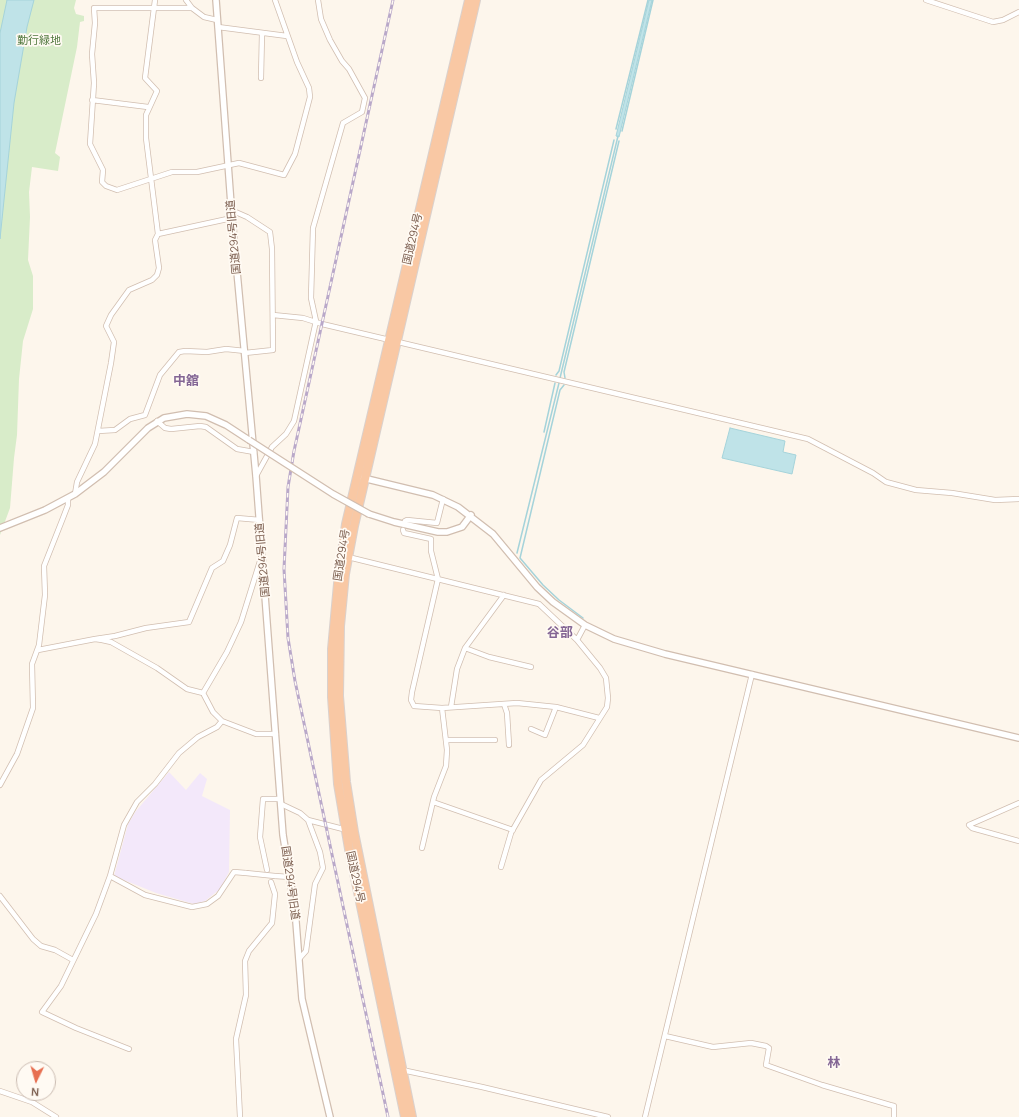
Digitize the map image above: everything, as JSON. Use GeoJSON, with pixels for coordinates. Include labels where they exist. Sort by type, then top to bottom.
{"type":"FeatureCollection","features":[{"type":"Feature","properties":{"kind":"highway","name":"国道294号"},"geometry":{"type":"LineString","coordinates":[[394,340],[469,0]]}},
{"type":"Feature","properties":{"kind":"highway","name":"国道294号"},"geometry":{"type":"LineString","coordinates":[[405,1117],[345,830],[335,753],[332,649],[341,555],[361,478],[476,0]]}},
{"type":"Feature","properties":{"kind":"highway","name":"国道294号"},"geometry":{"type":"LineString","coordinates":[[361,478],[348,557],[340,626],[339,696],[343,753],[354,832],[412,1117]]}},
{"type":"Feature","properties":{"kind":"street"},"geometry":{"type":"LineString","coordinates":[[75,494],[78,482],[95,444],[98,431],[114,342],[106,326],[111,315],[129,290],[152,280],[157,275],[159,268],[155,240],[158,234],[146,138],[146,114],[148,107],[157,91],[145,78],[155,0]]}},
{"type":"Feature","properties":{"kind":"street"},"geometry":{"type":"LineString","coordinates":[[186,0],[192,8],[204,17],[217,20]]}},
{"type":"Feature","properties":{"kind":"street","name":"国道294号旧道"},"geometry":{"type":"LineString","coordinates":[[216,0],[231,210],[263,554],[280,801],[285,852],[290,877],[302,992],[307,1020],[330,1117]]}},
{"type":"Feature","properties":{"kind":"street"},"geometry":{"type":"LineString","coordinates":[[192,8],[94,8],[95,23],[92,54],[94,83],[90,144],[103,170],[103,184],[117,190],[172,172],[197,172],[228,166],[239,162],[284,175],[295,154],[310,97],[310,88],[287,36],[275,0]]}},
{"type":"Feature","properties":{"kind":"street"},"geometry":{"type":"LineString","coordinates":[[256,476],[272,447],[292,427],[316,321],[311,298],[313,228],[343,123],[362,112],[365,98],[349,69],[342,62],[330,40],[322,19],[318,0]]}},
{"type":"Feature","properties":{"kind":"street"},"geometry":{"type":"LineString","coordinates":[[926,0],[993,22],[1003,20],[1019,12]]}},
{"type":"Feature","properties":{"kind":"street"},"geometry":{"type":"LineString","coordinates":[[218,27],[287,36]]}},
{"type":"Feature","properties":{"kind":"street"},"geometry":{"type":"LineString","coordinates":[[261,78],[262,32]]}},
{"type":"Feature","properties":{"kind":"street"},"geometry":{"type":"LineString","coordinates":[[92,100],[148,107]]}},
{"type":"Feature","properties":{"kind":"street"},"geometry":{"type":"LineString","coordinates":[[98,431],[115,430],[130,419],[146,414],[160,375],[179,352],[207,352],[226,349],[245,352],[273,350],[272,249],[270,232],[247,217],[231,210]]}},
{"type":"Feature","properties":{"kind":"street"},"geometry":{"type":"LineString","coordinates":[[158,234],[232,218]]}},
{"type":"Feature","properties":{"kind":"street"},"geometry":{"type":"LineString","coordinates":[[273,315],[304,318],[808,439],[873,473],[886,482],[916,490],[952,493],[995,500],[1019,499]]}},
{"type":"Feature","properties":{"kind":"street"},"geometry":{"type":"LineString","coordinates":[[0,528],[44,510],[75,494],[104,472],[148,428],[157,421],[176,414],[196,414],[215,420],[333,494],[370,514],[394,522],[438,532],[447,532],[462,526],[471,515]]}},
{"type":"Feature","properties":{"kind":"street"},"geometry":{"type":"LineString","coordinates":[[157,421],[162,427],[171,429],[200,426],[206,427],[237,450],[254,452]]}},
{"type":"Feature","properties":{"kind":"street"},"geometry":{"type":"LineString","coordinates":[[361,478],[443,499],[471,515],[493,534],[537,587],[563,610],[585,625],[629,644],[1019,738]]}},
{"type":"Feature","properties":{"kind":"street"},"geometry":{"type":"LineString","coordinates":[[0,785],[17,754],[33,708],[32,664],[38,650],[45,595],[44,566],[68,505],[68,498]]}},
{"type":"Feature","properties":{"kind":"street"},"geometry":{"type":"LineString","coordinates":[[405,521],[436,523],[443,499]]}},
{"type":"Feature","properties":{"kind":"street"},"geometry":{"type":"LineString","coordinates":[[38,650],[115,636],[146,628],[189,622],[212,568],[223,561],[230,545],[237,518],[260,520]]}},
{"type":"Feature","properties":{"kind":"street"},"geometry":{"type":"LineString","coordinates":[[403,530],[404,533],[431,539],[431,551],[438,579],[411,700],[414,706],[442,708],[517,703],[556,707],[599,718]]}},
{"type":"Feature","properties":{"kind":"street"},"geometry":{"type":"LineString","coordinates":[[202,693],[227,652],[241,622],[263,554]]}},
{"type":"Feature","properties":{"kind":"street"},"geometry":{"type":"LineString","coordinates":[[348,557],[539,604],[577,640],[600,668],[606,678],[607,707],[583,745],[541,780],[513,830],[501,866]]}},
{"type":"Feature","properties":{"kind":"street"},"geometry":{"type":"LineString","coordinates":[[451,707],[457,669],[465,648],[504,595]]}},
{"type":"Feature","properties":{"kind":"street"},"geometry":{"type":"LineString","coordinates":[[577,640],[585,625]]}},
{"type":"Feature","properties":{"kind":"street"},"geometry":{"type":"LineString","coordinates":[[95,639],[111,642],[157,668],[187,689],[202,693],[212,712],[222,721],[256,734],[276,734]]}},
{"type":"Feature","properties":{"kind":"street"},"geometry":{"type":"LineString","coordinates":[[465,648],[489,657],[531,667]]}},
{"type":"Feature","properties":{"kind":"street"},"geometry":{"type":"LineString","coordinates":[[645,1117],[752,674]]}},
{"type":"Feature","properties":{"kind":"street"},"geometry":{"type":"LineString","coordinates":[[504,704],[509,745]]}},
{"type":"Feature","properties":{"kind":"street"},"geometry":{"type":"LineString","coordinates":[[531,729],[545,735],[556,707]]}},
{"type":"Feature","properties":{"kind":"street"},"geometry":{"type":"LineString","coordinates":[[422,848],[433,802],[446,766],[448,750],[442,708]]}},
{"type":"Feature","properties":{"kind":"street"},"geometry":{"type":"LineString","coordinates":[[129,1049],[76,1028],[42,1012],[61,986],[96,914],[110,876],[124,825],[137,802],[155,784],[178,753],[198,737],[217,727],[222,721]]}},
{"type":"Feature","properties":{"kind":"street"},"geometry":{"type":"LineString","coordinates":[[446,740],[494,740]]}},
{"type":"Feature","properties":{"kind":"street"},"geometry":{"type":"LineString","coordinates":[[267,870],[260,837],[263,800],[280,801],[300,813],[308,820],[354,832]]}},
{"type":"Feature","properties":{"kind":"street"},"geometry":{"type":"LineString","coordinates":[[433,802],[513,830]]}},
{"type":"Feature","properties":{"kind":"street"},"geometry":{"type":"LineString","coordinates":[[1019,803],[969,825],[972,828],[1019,841]]}},
{"type":"Feature","properties":{"kind":"street"},"geometry":{"type":"LineString","coordinates":[[299,959],[306,950],[315,884],[323,868],[318,844],[308,820]]}},
{"type":"Feature","properties":{"kind":"street"},"geometry":{"type":"LineString","coordinates":[[110,876],[145,894],[192,907],[207,904],[218,896],[234,872],[290,877]]}},
{"type":"Feature","properties":{"kind":"street"},"geometry":{"type":"LineString","coordinates":[[240,1117],[236,1039],[246,995],[245,961],[250,951],[272,923],[275,894],[271,882]]}},
{"type":"Feature","properties":{"kind":"street"},"geometry":{"type":"LineString","coordinates":[[0,896],[33,939],[41,946],[55,950],[73,960]]}},
{"type":"Feature","properties":{"kind":"street"},"geometry":{"type":"LineString","coordinates":[[665,1036],[713,1047],[751,1043],[766,1046],[769,1048],[766,1065],[822,1085],[894,1106],[894,1117]]}},
{"type":"Feature","properties":{"kind":"street"},"geometry":{"type":"LineString","coordinates":[[402,1070],[608,1117]]}},
{"type":"Feature","properties":{"kind":"street"},"geometry":{"type":"LineString","coordinates":[[0,1090],[32,1102],[56,1117]]}},
{"type":"Feature","properties":{"kind":"shaded area"},"geometry":{"type":"Polygon","coordinates":[[[169,772],[186,790],[200,773],[207,779],[202,796],[230,810],[229,872],[220,889],[205,901],[194,904],[156,893],[114,876],[128,824],[136,811],[169,772]]]}},
{"type":"Feature","properties":{"kind":"green space","name":"勤行緑地"},"geometry":{"type":"Polygon","coordinates":[[[0,0],[76,0],[74,8],[76,14],[84,16],[84,21],[80,22],[77,47],[55,153],[60,157],[58,171],[32,167],[29,192],[30,217],[28,260],[33,276],[33,309],[23,341],[19,379],[17,435],[10,508],[0,535],[0,0]]]}},
{"type":"Feature","properties":{"kind":"water"},"geometry":{"type":"Polygon","coordinates":[[[7,0],[34,0],[27,27],[14,103],[0,239],[0,33],[7,0]]]}},
{"type":"Feature","properties":{"kind":"water"},"geometry":{"type":"Polygon","coordinates":[[[649,0],[652,0],[619,137],[616,136],[649,0]]]}},
{"type":"Feature","properties":{"kind":"water"},"geometry":{"type":"Polygon","coordinates":[[[730,428],[785,441],[783,452],[796,455],[792,474],[722,458],[730,428]]]}},
{"type":"Feature","properties":{"kind":"waterway"},"geometry":{"type":"LineString","coordinates":[[616,129],[648,0]]}},
{"type":"Feature","properties":{"kind":"waterway"},"geometry":{"type":"LineString","coordinates":[[622,131],[653,0]]}},
{"type":"Feature","properties":{"kind":"waterway"},"geometry":{"type":"LineString","coordinates":[[560,378],[618,136]]}},
{"type":"Feature","properties":{"kind":"waterway"},"geometry":{"type":"LineString","coordinates":[[556,375],[559,371],[614,140]]}},
{"type":"Feature","properties":{"kind":"waterway"},"geometry":{"type":"LineString","coordinates":[[565,378],[564,372],[619,141]]}},
{"type":"Feature","properties":{"kind":"waterway"},"geometry":{"type":"LineString","coordinates":[[544,432],[555,383]]}},
{"type":"Feature","properties":{"kind":"waterway"},"geometry":{"type":"LineString","coordinates":[[517,553],[559,383]]}},
{"type":"Feature","properties":{"kind":"waterway"},"geometry":{"type":"LineString","coordinates":[[564,385],[560,390],[520,558],[543,585],[559,600],[583,618]]}},
{"type":"Feature","properties":{"kind":"railway"},"geometry":{"type":"LineString","coordinates":[[388,1117],[295,681],[288,638],[284,569],[288,487],[294,451],[393,0]]}},
{"type":"Feature","properties":{"kind":"district","name":"中舘"},"geometry":{"type":"Point","coordinates":[186,381]}},
{"type":"Feature","properties":{"kind":"district","name":"谷部"},"geometry":{"type":"Point","coordinates":[560,633]}},
{"type":"Feature","properties":{"kind":"district","name":"林"},"geometry":{"type":"Point","coordinates":[834,1063]}}]}
